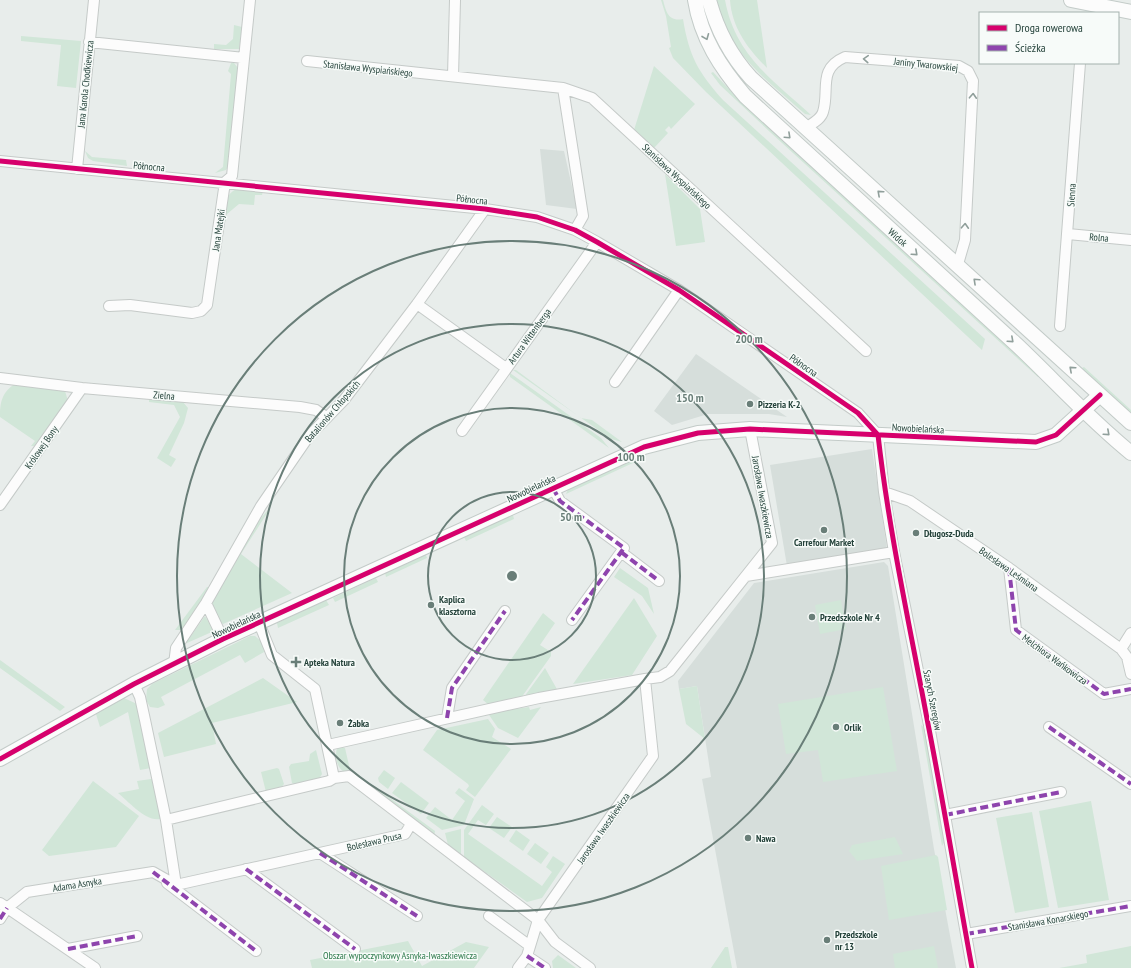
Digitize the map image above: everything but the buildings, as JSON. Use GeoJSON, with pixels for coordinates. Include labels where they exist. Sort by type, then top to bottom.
{"type":"FeatureCollection","features":[{"type":"Feature","properties":{"kind":"street","name":"Jana Karola Chodkiewicza"},"geometry":{"type":"LineString","coordinates":[[76,169],[94,0]]}},
{"type":"Feature","properties":{"kind":"street","name":"Jana Matejki"},"geometry":{"type":"LineString","coordinates":[[109,306],[130,305],[192,314],[201,311],[206,306],[225,182],[232,176],[250,0]]}},
{"type":"Feature","properties":{"kind":"street"},"geometry":{"type":"LineString","coordinates":[[453,76],[455,0]]}},
{"type":"Feature","properties":{"kind":"street","name":"Widok"},"geometry":{"type":"LineString","coordinates":[[695,0],[697,11],[712,51],[724,70],[745,96],[1022,350],[1084,411],[1131,454]]}},
{"type":"Feature","properties":{"kind":"street","name":"Widok"},"geometry":{"type":"LineString","coordinates":[[709,0],[720,34],[738,64],[751,78],[958,264],[1131,423]]}},
{"type":"Feature","properties":{"kind":"street"},"geometry":{"type":"LineString","coordinates":[[1079,5],[1131,12]]}},
{"type":"Feature","properties":{"kind":"street"},"geometry":{"type":"LineString","coordinates":[[89,42],[244,58]]}},
{"type":"Feature","properties":{"kind":"street","name":"Janiny Twarowskiej"},"geometry":{"type":"LineString","coordinates":[[807,127],[816,121],[823,113],[827,74],[835,62],[845,58],[959,66],[968,71],[974,81],[965,240],[958,264]]}},
{"type":"Feature","properties":{"kind":"street","name":"Stanisława Wyspiańskiego"},"geometry":{"type":"LineString","coordinates":[[307,61],[563,88],[592,98],[866,351]]}},
{"type":"Feature","properties":{"kind":"street","name":"Sienna"},"geometry":{"type":"LineString","coordinates":[[1060,326],[1080,64]]}},
{"type":"Feature","properties":{"kind":"street"},"geometry":{"type":"LineString","coordinates":[[563,88],[583,216],[575,230]]}},
{"type":"Feature","properties":{"kind":"street","name":"Północna"},"geometry":{"type":"LineString","coordinates":[[0,161],[225,182],[484,209],[537,217],[575,230],[679,290],[858,413],[878,435]]}},
{"type":"Feature","properties":{"kind":"street","name":"Batalionów Chłopskich"},"geometry":{"type":"LineString","coordinates":[[174,664],[176,648],[206,603],[261,506],[308,436],[344,400],[417,304],[484,209]]}},
{"type":"Feature","properties":{"kind":"street","name":"Rolna"},"geometry":{"type":"LineString","coordinates":[[1068,234],[1131,240]]}},
{"type":"Feature","properties":{"kind":"street","name":"Artura Wittenberga"},"geometry":{"type":"LineString","coordinates":[[462,431],[597,242]]}},
{"type":"Feature","properties":{"kind":"street"},"geometry":{"type":"LineString","coordinates":[[616,382],[679,290]]}},
{"type":"Feature","properties":{"kind":"street"},"geometry":{"type":"LineString","coordinates":[[417,304],[506,368]]}},
{"type":"Feature","properties":{"kind":"street","name":"Zielna"},"geometry":{"type":"LineString","coordinates":[[0,378],[82,388],[300,407],[316,410],[326,417]]}},
{"type":"Feature","properties":{"kind":"street","name":"Królowej Bony"},"geometry":{"type":"LineString","coordinates":[[1,502],[82,388]]}},
{"type":"Feature","properties":{"kind":"street","name":"Nowobielańska"},"geometry":{"type":"LineString","coordinates":[[0,759],[134,684],[223,639],[626,454],[662,442],[711,431],[750,429],[1036,442],[1056,435],[1100,395]]}},
{"type":"Feature","properties":{"kind":"street","name":"Jarosława Iwaszkiewicza"},"geometry":{"type":"LineString","coordinates":[[328,745],[447,718],[660,677],[670,671],[772,543],[750,429]]}},
{"type":"Feature","properties":{"kind":"street","name":"Szarych Szeregów"},"geometry":{"type":"LineString","coordinates":[[878,435],[884,492],[894,552],[945,815],[972,968]]}},
{"type":"Feature","properties":{"kind":"street"},"geometry":{"type":"LineString","coordinates":[[553,488],[560,501],[624,548],[572,620]]}},
{"type":"Feature","properties":{"kind":"street","name":"Bolesława Leśmiana"},"geometry":{"type":"LineString","coordinates":[[884,492],[910,501],[1009,568],[1126,653]]}},
{"type":"Feature","properties":{"kind":"street"},"geometry":{"type":"LineString","coordinates":[[621,552],[659,581]]}},
{"type":"Feature","properties":{"kind":"street"},"geometry":{"type":"LineString","coordinates":[[746,576],[894,552]]}},
{"type":"Feature","properties":{"kind":"street","name":"Melchiora Wańkowicza"},"geometry":{"type":"LineString","coordinates":[[1009,568],[1016,630],[1104,694],[1131,689]]}},
{"type":"Feature","properties":{"kind":"street"},"geometry":{"type":"LineString","coordinates":[[206,603],[223,639]]}},
{"type":"Feature","properties":{"kind":"street"},"geometry":{"type":"LineString","coordinates":[[447,718],[452,688],[505,611]]}},
{"type":"Feature","properties":{"kind":"street"},"geometry":{"type":"LineString","coordinates":[[259,623],[272,655],[315,689],[334,778]]}},
{"type":"Feature","properties":{"kind":"street"},"geometry":{"type":"LineString","coordinates":[[1131,634],[1126,653],[1131,674]]}},
{"type":"Feature","properties":{"kind":"street","name":"Jarosława Iwaszkiewicza"},"geometry":{"type":"LineString","coordinates":[[518,968],[529,951],[538,920],[653,756],[645,679]]}},
{"type":"Feature","properties":{"kind":"street"},"geometry":{"type":"LineString","coordinates":[[134,684],[140,697],[166,820],[176,885]]}},
{"type":"Feature","properties":{"kind":"street"},"geometry":{"type":"LineString","coordinates":[[1049,727],[1131,784]]}},
{"type":"Feature","properties":{"kind":"street"},"geometry":{"type":"LineString","coordinates":[[166,820],[329,781],[334,778],[349,776],[411,824]]}},
{"type":"Feature","properties":{"kind":"street"},"geometry":{"type":"LineString","coordinates":[[945,815],[1061,792]]}},
{"type":"Feature","properties":{"kind":"street","name":"Bolesława Prusa"},"geometry":{"type":"LineString","coordinates":[[176,885],[405,834],[411,824],[538,920],[555,942],[590,968]]}},
{"type":"Feature","properties":{"kind":"street"},"geometry":{"type":"LineString","coordinates":[[320,853],[417,916]]}},
{"type":"Feature","properties":{"kind":"street"},"geometry":{"type":"LineString","coordinates":[[246,869],[354,949]]}},
{"type":"Feature","properties":{"kind":"street"},"geometry":{"type":"LineString","coordinates":[[153,872],[176,885]]}},
{"type":"Feature","properties":{"kind":"street"},"geometry":{"type":"LineString","coordinates":[[153,872],[256,951]]}},
{"type":"Feature","properties":{"kind":"street","name":"Adama Asnyka"},"geometry":{"type":"LineString","coordinates":[[0,919],[3,906],[27,892],[153,872]]}},
{"type":"Feature","properties":{"kind":"street"},"geometry":{"type":"LineString","coordinates":[[3,906],[95,968]]}},
{"type":"Feature","properties":{"kind":"street","name":"Stanisława Konarskiego"},"geometry":{"type":"LineString","coordinates":[[966,934],[1131,906]]}},
{"type":"Feature","properties":{"kind":"street"},"geometry":{"type":"LineString","coordinates":[[490,916],[529,951],[542,967]]}},
{"type":"Feature","properties":{"kind":"street"},"geometry":{"type":"LineString","coordinates":[[68,949],[137,936]]}},
{"type":"Feature","properties":{"kind":"shaded area"},"geometry":{"type":"Polygon","coordinates":[[[540,149],[564,151],[577,209],[546,205],[540,149]]]}},
{"type":"Feature","properties":{"kind":"shaded area"},"geometry":{"type":"Polygon","coordinates":[[[696,354],[787,417],[769,414],[708,414],[672,425],[654,411],[696,354]]]}},
{"type":"Feature","properties":{"kind":"shaded area"},"geometry":{"type":"Polygon","coordinates":[[[872,449],[887,549],[787,566],[770,465],[872,449]]]}},
{"type":"Feature","properties":{"kind":"shaded area"},"geometry":{"type":"Polygon","coordinates":[[[884,562],[888,566],[934,849],[956,968],[737,968],[702,779],[711,777],[697,686],[679,689],[678,681],[754,583],[884,562]]]}},
{"type":"Feature","properties":{"kind":"green space"},"geometry":{"type":"Polygon","coordinates":[[[661,0],[663,0],[668,15],[674,19],[683,19],[688,43],[696,63],[707,81],[723,100],[985,339],[982,350],[706,92],[673,58],[669,48],[671,47],[666,16],[661,0]]]}},
{"type":"Feature","properties":{"kind":"green space"},"geometry":{"type":"Polygon","coordinates":[[[716,0],[725,0],[730,19],[737,36],[757,65],[811,115],[805,114],[762,76],[746,59],[728,32],[716,0]]]}},
{"type":"Feature","properties":{"kind":"green space"},"geometry":{"type":"Polygon","coordinates":[[[730,0],[757,0],[767,68],[747,46],[742,37],[734,20],[730,0]]]}},
{"type":"Feature","properties":{"kind":"green space"},"geometry":{"type":"Polygon","coordinates":[[[234,25],[242,27],[239,49],[214,49],[214,44],[226,45],[233,39],[234,25]]]}},
{"type":"Feature","properties":{"kind":"green space"},"geometry":{"type":"Polygon","coordinates":[[[21,36],[81,41],[76,88],[57,86],[61,45],[21,41],[21,36]]]}},
{"type":"Feature","properties":{"kind":"green space"},"geometry":{"type":"Polygon","coordinates":[[[231,63],[234,63],[238,68],[229,165],[226,170],[215,173],[223,167],[231,74],[228,71],[231,63]]]}},
{"type":"Feature","properties":{"kind":"green space"},"geometry":{"type":"Polygon","coordinates":[[[654,66],[695,104],[671,129],[669,126],[665,130],[668,133],[654,148],[634,130],[654,66]]]}},
{"type":"Feature","properties":{"kind":"green space"},"geometry":{"type":"Polygon","coordinates":[[[713,72],[744,105],[1041,377],[1038,377],[770,132],[720,85],[711,73],[713,72]]]}},
{"type":"Feature","properties":{"kind":"green space"},"geometry":{"type":"Polygon","coordinates":[[[85,151],[92,157],[126,160],[127,166],[93,161],[88,158],[85,151]]]}},
{"type":"Feature","properties":{"kind":"green space"},"geometry":{"type":"Polygon","coordinates":[[[665,174],[700,209],[705,242],[676,246],[665,174]]]}},
{"type":"Feature","properties":{"kind":"green space"},"geometry":{"type":"Polygon","coordinates":[[[237,189],[263,191],[262,195],[255,195],[254,205],[239,204],[227,214],[226,221],[224,220],[227,198],[237,189]]]}},
{"type":"Feature","properties":{"kind":"green space"},"geometry":{"type":"Polygon","coordinates":[[[1084,367],[1131,410],[1131,414],[1082,368],[1084,367]]]}},
{"type":"Feature","properties":{"kind":"green space"},"geometry":{"type":"Polygon","coordinates":[[[513,370],[516,370],[577,415],[513,370]]]}},
{"type":"Feature","properties":{"kind":"green space"},"geometry":{"type":"Polygon","coordinates":[[[510,373],[601,438],[609,448],[510,377],[510,373]]]}},
{"type":"Feature","properties":{"kind":"green space"},"geometry":{"type":"Polygon","coordinates":[[[15,384],[65,391],[68,401],[34,446],[31,446],[35,441],[0,417],[3,398],[7,390],[15,384]]]}},
{"type":"Feature","properties":{"kind":"green space"},"geometry":{"type":"Polygon","coordinates":[[[149,399],[183,402],[188,408],[184,423],[169,455],[176,459],[171,467],[157,458],[180,417],[174,405],[149,402],[149,399]]]}},
{"type":"Feature","properties":{"kind":"green space"},"geometry":{"type":"Polygon","coordinates":[[[581,418],[592,420],[622,442],[611,439],[581,418]]]}},
{"type":"Feature","properties":{"kind":"green space"},"geometry":{"type":"Polygon","coordinates":[[[634,459],[635,462],[566,494],[568,489],[634,459]]]}},
{"type":"Feature","properties":{"kind":"green space"},"geometry":{"type":"Polygon","coordinates":[[[271,507],[241,554],[292,593],[223,624],[217,617],[212,602],[246,539],[271,507]]]}},
{"type":"Feature","properties":{"kind":"green space"},"geometry":{"type":"Polygon","coordinates":[[[513,515],[514,519],[466,541],[464,537],[513,515]]]}},
{"type":"Feature","properties":{"kind":"green space"},"geometry":{"type":"Polygon","coordinates":[[[426,555],[427,558],[386,577],[385,573],[426,555]]]}},
{"type":"Feature","properties":{"kind":"green space"},"geometry":{"type":"Polygon","coordinates":[[[620,568],[648,588],[654,614],[642,596],[614,577],[620,568]]]}},
{"type":"Feature","properties":{"kind":"green space"},"geometry":{"type":"Polygon","coordinates":[[[376,578],[378,582],[335,602],[333,598],[376,578]]]}},
{"type":"Feature","properties":{"kind":"green space"},"geometry":{"type":"Polygon","coordinates":[[[207,587],[209,587],[183,630],[175,630],[207,587]]]}},
{"type":"Feature","properties":{"kind":"green space"},"geometry":{"type":"Polygon","coordinates":[[[634,598],[657,636],[632,675],[573,684],[634,598]]]}},
{"type":"Feature","properties":{"kind":"green space"},"geometry":{"type":"Polygon","coordinates":[[[326,600],[329,605],[278,628],[277,623],[326,600]]]}},
{"type":"Feature","properties":{"kind":"green space"},"geometry":{"type":"Polygon","coordinates":[[[841,600],[846,629],[820,634],[815,605],[841,600]]]}},
{"type":"Feature","properties":{"kind":"green space"},"geometry":{"type":"Polygon","coordinates":[[[543,613],[555,623],[540,645],[551,652],[551,656],[521,698],[489,705],[483,700],[543,613]]]}},
{"type":"Feature","properties":{"kind":"green space"},"geometry":{"type":"Polygon","coordinates":[[[205,616],[214,631],[186,643],[205,616]]]}},
{"type":"Feature","properties":{"kind":"green space"},"geometry":{"type":"Polygon","coordinates":[[[250,636],[255,636],[262,642],[264,652],[245,663],[240,655],[161,697],[165,705],[158,708],[150,707],[146,700],[147,689],[152,684],[250,636]]]}},
{"type":"Feature","properties":{"kind":"green space"},"geometry":{"type":"Polygon","coordinates":[[[0,660],[65,707],[60,711],[0,668],[0,660]]]}},
{"type":"Feature","properties":{"kind":"green space"},"geometry":{"type":"Polygon","coordinates":[[[545,668],[558,691],[524,697],[545,668]]]}},
{"type":"Feature","properties":{"kind":"green space"},"geometry":{"type":"Polygon","coordinates":[[[263,678],[297,702],[212,723],[216,744],[164,757],[158,733],[263,678]]]}},
{"type":"Feature","properties":{"kind":"green space"},"geometry":{"type":"Polygon","coordinates":[[[697,686],[705,739],[686,724],[679,689],[697,686]]]}},
{"type":"Feature","properties":{"kind":"green space","name":"Orlik"},"geometry":{"type":"Polygon","coordinates":[[[883,687],[897,771],[823,782],[818,750],[786,754],[778,704],[883,687]]]}},
{"type":"Feature","properties":{"kind":"green space"},"geometry":{"type":"Polygon","coordinates":[[[124,698],[137,704],[151,768],[140,770],[128,712],[100,727],[96,714],[124,698]]]}},
{"type":"Feature","properties":{"kind":"green space"},"geometry":{"type":"Polygon","coordinates":[[[514,705],[515,709],[529,707],[530,710],[541,707],[518,738],[498,728],[487,712],[514,705]]]}},
{"type":"Feature","properties":{"kind":"green space"},"geometry":{"type":"Polygon","coordinates":[[[488,719],[495,729],[492,737],[511,749],[475,797],[466,790],[469,786],[468,784],[423,750],[437,730],[488,719]]]}},
{"type":"Feature","properties":{"kind":"green space"},"geometry":{"type":"Polygon","coordinates":[[[921,725],[926,729],[945,841],[942,846],[921,725]]]}},
{"type":"Feature","properties":{"kind":"green space"},"geometry":{"type":"Polygon","coordinates":[[[340,746],[345,748],[351,774],[343,771],[338,765],[336,752],[337,748],[340,746]]]}},
{"type":"Feature","properties":{"kind":"green space"},"geometry":{"type":"Polygon","coordinates":[[[316,750],[322,774],[319,779],[295,784],[292,783],[289,767],[291,764],[309,761],[310,754],[316,750]]]}},
{"type":"Feature","properties":{"kind":"green space"},"geometry":{"type":"Polygon","coordinates":[[[277,768],[279,769],[284,784],[280,789],[266,792],[261,772],[277,768]]]}},
{"type":"Feature","properties":{"kind":"green space"},"geometry":{"type":"Polygon","coordinates":[[[384,770],[395,778],[388,789],[379,782],[378,778],[384,770]]]}},
{"type":"Feature","properties":{"kind":"green space"},"geometry":{"type":"Polygon","coordinates":[[[154,779],[162,815],[160,819],[155,819],[143,814],[118,793],[139,789],[137,781],[154,779]]]}},
{"type":"Feature","properties":{"kind":"green space"},"geometry":{"type":"Polygon","coordinates":[[[93,781],[139,816],[116,847],[49,856],[42,850],[93,781]]]}},
{"type":"Feature","properties":{"kind":"green space"},"geometry":{"type":"Polygon","coordinates":[[[401,782],[429,803],[421,814],[392,793],[401,782]]]}},
{"type":"Feature","properties":{"kind":"green space"},"geometry":{"type":"Polygon","coordinates":[[[459,788],[474,799],[464,825],[442,830],[426,818],[435,807],[452,820],[465,801],[455,793],[459,788]]]}},
{"type":"Feature","properties":{"kind":"green space"},"geometry":{"type":"Polygon","coordinates":[[[379,790],[435,831],[434,837],[375,791],[379,790]]]}},
{"type":"Feature","properties":{"kind":"green space"},"geometry":{"type":"Polygon","coordinates":[[[1091,801],[1109,900],[1058,908],[1039,811],[1091,801]]]}},
{"type":"Feature","properties":{"kind":"green space"},"geometry":{"type":"Polygon","coordinates":[[[482,805],[494,814],[486,825],[478,820],[468,834],[542,886],[552,872],[546,867],[553,856],[565,864],[542,898],[527,902],[464,857],[464,830],[482,805]]]}},
{"type":"Feature","properties":{"kind":"green space"},"geometry":{"type":"Polygon","coordinates":[[[1032,812],[1049,907],[1015,913],[996,818],[1032,812]]]}},
{"type":"Feature","properties":{"kind":"green space"},"geometry":{"type":"Polygon","coordinates":[[[497,817],[512,827],[504,838],[489,828],[497,817]]]}},
{"type":"Feature","properties":{"kind":"green space"},"geometry":{"type":"Polygon","coordinates":[[[461,829],[461,854],[448,845],[445,833],[461,829]]]}},
{"type":"Feature","properties":{"kind":"green space"},"geometry":{"type":"Polygon","coordinates":[[[516,830],[530,840],[523,851],[509,841],[516,830]]]}},
{"type":"Feature","properties":{"kind":"green space"},"geometry":{"type":"Polygon","coordinates":[[[895,837],[903,854],[857,861],[849,851],[852,845],[895,837]]]}},
{"type":"Feature","properties":{"kind":"green space"},"geometry":{"type":"Polygon","coordinates":[[[535,843],[549,853],[541,864],[527,854],[535,843]]]}},
{"type":"Feature","properties":{"kind":"green space"},"geometry":{"type":"Polygon","coordinates":[[[936,855],[938,857],[947,910],[889,920],[881,866],[936,855]]]}},
{"type":"Feature","properties":{"kind":"green space","name":"Obszar wypoczynkowy Asnyka-Iwaszkiewicza"},"geometry":{"type":"Polygon","coordinates":[[[408,941],[422,966],[466,942],[489,947],[474,968],[312,968],[310,960],[408,941]]]}},
{"type":"Feature","properties":{"kind":"green space"},"geometry":{"type":"Polygon","coordinates":[[[934,946],[938,968],[895,968],[893,954],[934,946]]]}},
{"type":"Feature","properties":{"kind":"green space"},"geometry":{"type":"Polygon","coordinates":[[[1131,946],[1131,968],[1059,968],[1087,963],[1086,955],[1131,946]]]}},
{"type":"Feature","properties":{"kind":"green space"},"geometry":{"type":"Polygon","coordinates":[[[725,947],[728,947],[732,968],[711,968],[725,947]]]}},
{"type":"Feature","properties":{"kind":"green space"},"geometry":{"type":"Polygon","coordinates":[[[558,955],[576,968],[553,968],[552,961],[558,955]]]}},
{"type":"Feature","properties":{"kind":"marked path"},"geometry":{"type":"LineString","coordinates":[[553,488],[560,501],[624,548],[572,620]]}},
{"type":"Feature","properties":{"kind":"marked path"},"geometry":{"type":"LineString","coordinates":[[621,552],[659,581]]}},
{"type":"Feature","properties":{"kind":"marked path"},"geometry":{"type":"LineString","coordinates":[[1009,568],[1016,630],[1104,694],[1131,689]]}},
{"type":"Feature","properties":{"kind":"marked path"},"geometry":{"type":"LineString","coordinates":[[447,718],[452,688],[505,611]]}},
{"type":"Feature","properties":{"kind":"marked path"},"geometry":{"type":"LineString","coordinates":[[1049,727],[1131,784]]}},
{"type":"Feature","properties":{"kind":"marked path"},"geometry":{"type":"LineString","coordinates":[[945,815],[1061,792]]}},
{"type":"Feature","properties":{"kind":"marked path"},"geometry":{"type":"LineString","coordinates":[[320,853],[417,916]]}},
{"type":"Feature","properties":{"kind":"marked path"},"geometry":{"type":"LineString","coordinates":[[246,869],[355,949]]}},
{"type":"Feature","properties":{"kind":"marked path"},"geometry":{"type":"LineString","coordinates":[[153,872],[256,951]]}},
{"type":"Feature","properties":{"kind":"marked path"},"geometry":{"type":"LineString","coordinates":[[966,934],[1131,906]]}},
{"type":"Feature","properties":{"kind":"marked path"},"geometry":{"type":"LineString","coordinates":[[0,919],[7,908]]}},
{"type":"Feature","properties":{"kind":"marked path"},"geometry":{"type":"LineString","coordinates":[[68,949],[137,936]]}},
{"type":"Feature","properties":{"kind":"marked path"},"geometry":{"type":"LineString","coordinates":[[527,956],[545,968]]}},
{"type":"Feature","properties":{"kind":"cycle path"},"geometry":{"type":"LineString","coordinates":[[0,161],[485,209],[537,217],[575,230],[679,290],[858,413],[878,435]]}},
{"type":"Feature","properties":{"kind":"cycle path"},"geometry":{"type":"LineString","coordinates":[[0,759],[134,684],[223,639],[644,447],[698,433],[750,429],[1036,442],[1056,435],[1100,395]]}},
{"type":"Feature","properties":{"kind":"cycle path"},"geometry":{"type":"LineString","coordinates":[[878,435],[894,543],[940,785],[972,968]]}},
{"type":"Feature","properties":{"kind":"place","name":"Pizzeria K-2"},"geometry":{"type":"Point","coordinates":[750,404]}},
{"type":"Feature","properties":{"kind":"place","name":"Carrefour Market"},"geometry":{"type":"Point","coordinates":[824,530]}},
{"type":"Feature","properties":{"kind":"place","name":"Długosz-Duda"},"geometry":{"type":"Point","coordinates":[916,533]}},
{"type":"Feature","properties":{"kind":"place","name":"Kaplica klasztorna"},"geometry":{"type":"Point","coordinates":[431,605]}},
{"type":"Feature","properties":{"kind":"place","name":"Przedszkole Nr 4"},"geometry":{"type":"Point","coordinates":[812,617]}},
{"type":"Feature","properties":{"kind":"place","name":"Apteka Natura"},"geometry":{"type":"Point","coordinates":[296,662]}},
{"type":"Feature","properties":{"kind":"place","name":"Żabka"},"geometry":{"type":"Point","coordinates":[340,723]}},
{"type":"Feature","properties":{"kind":"place","name":"Orlik"},"geometry":{"type":"Point","coordinates":[836,727]}},
{"type":"Feature","properties":{"kind":"place","name":"Nawa"},"geometry":{"type":"Point","coordinates":[748,838]}},
{"type":"Feature","properties":{"kind":"place","name":"Przedszkole nr 13"},"geometry":{"type":"Point","coordinates":[827,940]}}]}
